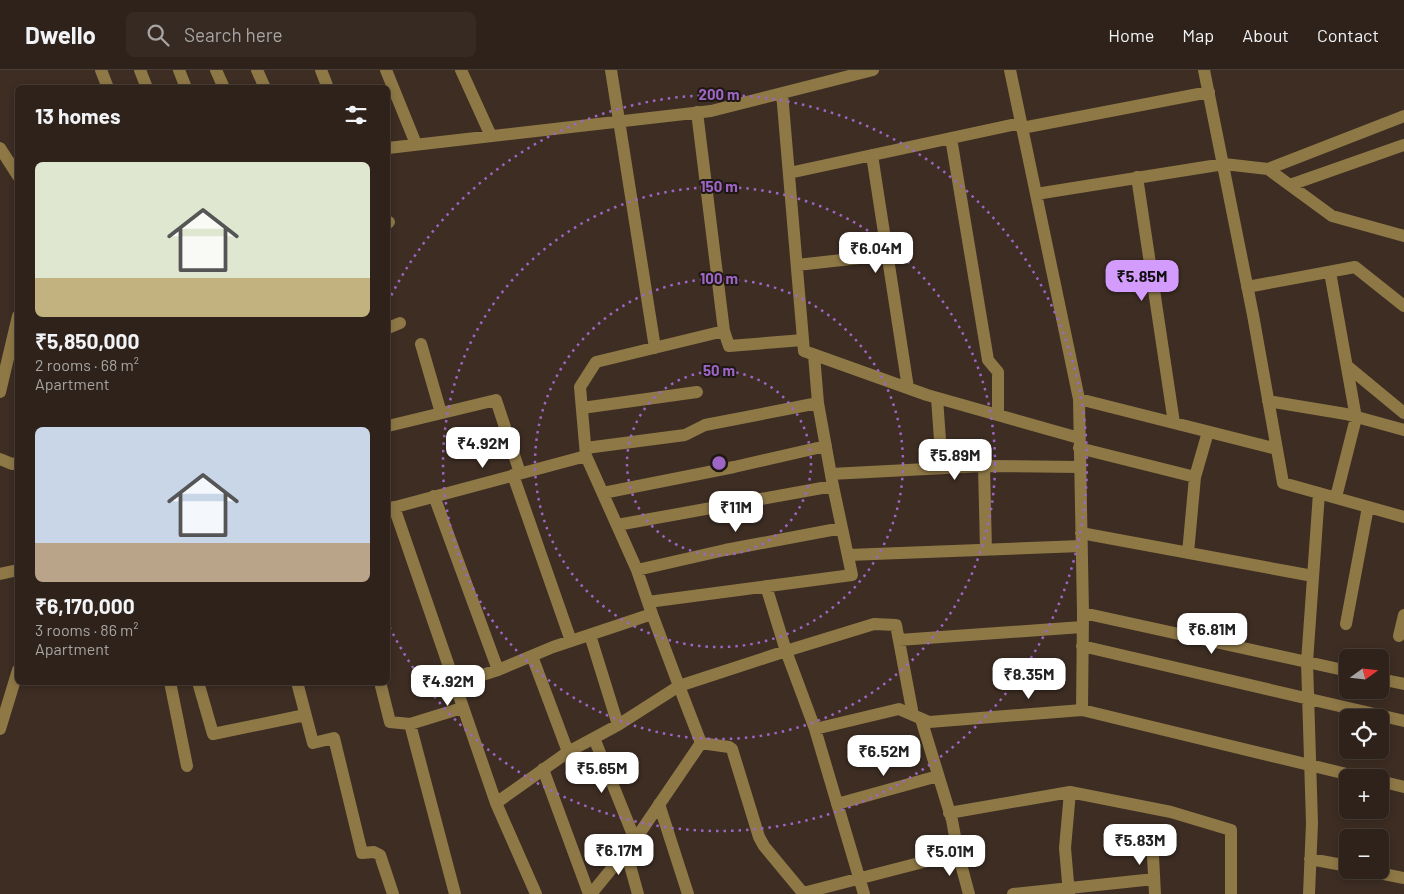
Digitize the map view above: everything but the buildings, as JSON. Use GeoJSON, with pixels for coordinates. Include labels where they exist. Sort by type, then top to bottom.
{"type":"FeatureCollection","features":[{"type":"Feature","properties":{"kind":"street"},"geometry":{"type":"LineString","coordinates":[[101,70],[107,85]]}},
{"type":"Feature","properties":{"kind":"street"},"geometry":{"type":"LineString","coordinates":[[140,70],[146,85]]}},
{"type":"Feature","properties":{"kind":"street"},"geometry":{"type":"LineString","coordinates":[[179,70],[185,85]]}},
{"type":"Feature","properties":{"kind":"street"},"geometry":{"type":"LineString","coordinates":[[216,70],[223,85]]}},
{"type":"Feature","properties":{"kind":"street"},"geometry":{"type":"LineString","coordinates":[[321,70],[327,85]]}},
{"type":"Feature","properties":{"kind":"street"},"geometry":{"type":"LineString","coordinates":[[386,70],[416,144]]}},
{"type":"Feature","properties":{"kind":"street"},"geometry":{"type":"LineString","coordinates":[[460,70],[491,136]]}},
{"type":"Feature","properties":{"kind":"street"},"geometry":{"type":"LineString","coordinates":[[611,70],[655,348]]}},
{"type":"Feature","properties":{"kind":"street"},"geometry":{"type":"LineString","coordinates":[[390,148],[711,111],[873,70]]}},
{"type":"Feature","properties":{"kind":"street"},"geometry":{"type":"LineString","coordinates":[[1010,70],[1079,399],[1080,533],[1083,613],[1082,710]]}},
{"type":"Feature","properties":{"kind":"street"},"geometry":{"type":"LineString","coordinates":[[1204,70],[1248,286],[1283,483],[1404,517]]}},
{"type":"Feature","properties":{"kind":"street"},"geometry":{"type":"LineString","coordinates":[[261,71],[264,85]]}},
{"type":"Feature","properties":{"kind":"street"},"geometry":{"type":"LineString","coordinates":[[789,173],[951,138],[1209,92]]}},
{"type":"Feature","properties":{"kind":"street"},"geometry":{"type":"LineString","coordinates":[[782,93],[804,351],[937,398],[998,415],[1079,443],[1195,477]]}},
{"type":"Feature","properties":{"kind":"street"},"geometry":{"type":"LineString","coordinates":[[697,112],[724,331],[729,346],[803,340]]}},
{"type":"Feature","properties":{"kind":"street"},"geometry":{"type":"LineString","coordinates":[[1036,194],[1224,164],[1268,169],[1404,116]]}},
{"type":"Feature","properties":{"kind":"street"},"geometry":{"type":"LineString","coordinates":[[951,138],[988,360],[998,372],[998,415]]}},
{"type":"Feature","properties":{"kind":"street"},"geometry":{"type":"LineString","coordinates":[[1290,185],[1404,145]]}},
{"type":"Feature","properties":{"kind":"street"},"geometry":{"type":"LineString","coordinates":[[0,148],[15,171]]}},
{"type":"Feature","properties":{"kind":"street"},"geometry":{"type":"LineString","coordinates":[[872,155],[908,388]]}},
{"type":"Feature","properties":{"kind":"street"},"geometry":{"type":"LineString","coordinates":[[1268,169],[1332,216],[1404,236]]}},
{"type":"Feature","properties":{"kind":"street"},"geometry":{"type":"LineString","coordinates":[[1137,177],[1174,423]]}},
{"type":"Feature","properties":{"kind":"street"},"geometry":{"type":"LineString","coordinates":[[796,265],[887,255]]}},
{"type":"Feature","properties":{"kind":"street"},"geometry":{"type":"LineString","coordinates":[[1248,286],[1355,267],[1404,306]]}},
{"type":"Feature","properties":{"kind":"street"},"geometry":{"type":"LineString","coordinates":[[1330,272],[1356,418],[1336,497]]}},
{"type":"Feature","properties":{"kind":"street"},"geometry":{"type":"LineString","coordinates":[[0,392],[15,329]]}},
{"type":"Feature","properties":{"kind":"street"},"geometry":{"type":"LineString","coordinates":[[701,743],[637,570],[586,452],[580,387],[596,362],[724,331]]}},
{"type":"Feature","properties":{"kind":"street"},"geometry":{"type":"LineString","coordinates":[[421,344],[441,413]]}},
{"type":"Feature","properties":{"kind":"street"},"geometry":{"type":"LineString","coordinates":[[454,684],[498,670],[590,635],[650,608],[766,586],[852,575],[818,403],[814,355]]}},
{"type":"Feature","properties":{"kind":"street"},"geometry":{"type":"LineString","coordinates":[[1347,366],[1404,413]]}},
{"type":"Feature","properties":{"kind":"street"},"geometry":{"type":"LineString","coordinates":[[582,408],[697,392]]}},
{"type":"Feature","properties":{"kind":"street"},"geometry":{"type":"LineString","coordinates":[[937,398],[942,468]]}},
{"type":"Feature","properties":{"kind":"street"},"geometry":{"type":"LineString","coordinates":[[1079,399],[1277,449]]}},
{"type":"Feature","properties":{"kind":"street"},"geometry":{"type":"LineString","coordinates":[[390,425],[496,400],[516,474],[571,641]]}},
{"type":"Feature","properties":{"kind":"street"},"geometry":{"type":"LineString","coordinates":[[1268,400],[1346,414],[1404,430]]}},
{"type":"Feature","properties":{"kind":"street"},"geometry":{"type":"LineString","coordinates":[[390,507],[516,474],[586,452],[685,434],[705,425],[818,403]]}},
{"type":"Feature","properties":{"kind":"street"},"geometry":{"type":"LineString","coordinates":[[1188,553],[1195,477],[1208,432]]}},
{"type":"Feature","properties":{"kind":"street"},"geometry":{"type":"LineString","coordinates":[[603,493],[734,467],[826,446]]}},
{"type":"Feature","properties":{"kind":"street"},"geometry":{"type":"LineString","coordinates":[[0,459],[15,463]]}},
{"type":"Feature","properties":{"kind":"street"},"geometry":{"type":"LineString","coordinates":[[0,472],[15,463]]}},
{"type":"Feature","properties":{"kind":"street"},"geometry":{"type":"LineString","coordinates":[[984,466],[986,550]]}},
{"type":"Feature","properties":{"kind":"street"},"geometry":{"type":"LineString","coordinates":[[617,525],[832,480],[942,468],[984,466],[1080,467]]}},
{"type":"Feature","properties":{"kind":"street"},"geometry":{"type":"LineString","coordinates":[[1309,894],[1312,823],[1307,662],[1319,492]]}},
{"type":"Feature","properties":{"kind":"street"},"geometry":{"type":"LineString","coordinates":[[434,496],[498,670]]}},
{"type":"Feature","properties":{"kind":"street"},"geometry":{"type":"LineString","coordinates":[[1346,624],[1368,507]]}},
{"type":"Feature","properties":{"kind":"street"},"geometry":{"type":"LineString","coordinates":[[390,510],[496,803],[536,894]]}},
{"type":"Feature","properties":{"kind":"street"},"geometry":{"type":"LineString","coordinates":[[637,570],[725,550],[842,528]]}},
{"type":"Feature","properties":{"kind":"street"},"geometry":{"type":"LineString","coordinates":[[1080,533],[1313,576]]}},
{"type":"Feature","properties":{"kind":"street"},"geometry":{"type":"LineString","coordinates":[[848,555],[1081,546]]}},
{"type":"Feature","properties":{"kind":"street"},"geometry":{"type":"LineString","coordinates":[[0,574],[15,571]]}},
{"type":"Feature","properties":{"kind":"street"},"geometry":{"type":"LineString","coordinates":[[766,586],[786,651],[815,729],[864,894]]}},
{"type":"Feature","properties":{"kind":"street"},"geometry":{"type":"LineString","coordinates":[[1083,613],[1339,669]]}},
{"type":"Feature","properties":{"kind":"street"},"geometry":{"type":"LineString","coordinates":[[1399,636],[1404,615]]}},
{"type":"Feature","properties":{"kind":"street"},"geometry":{"type":"LineString","coordinates":[[496,803],[568,752],[618,725],[679,686],[874,624],[896,625],[917,717],[950,813],[958,854],[969,894]]}},
{"type":"Feature","properties":{"kind":"street"},"geometry":{"type":"LineString","coordinates":[[899,640],[1082,627]]}},
{"type":"Feature","properties":{"kind":"street"},"geometry":{"type":"LineString","coordinates":[[590,635],[618,725]]}},
{"type":"Feature","properties":{"kind":"street"},"geometry":{"type":"LineString","coordinates":[[1082,646],[1404,720]]}},
{"type":"Feature","properties":{"kind":"street"},"geometry":{"type":"LineString","coordinates":[[532,656],[568,752]]}},
{"type":"Feature","properties":{"kind":"street"},"geometry":{"type":"LineString","coordinates":[[0,729],[15,680]]}},
{"type":"Feature","properties":{"kind":"street"},"geometry":{"type":"LineString","coordinates":[[1389,680],[1404,684]]}},
{"type":"Feature","properties":{"kind":"street"},"geometry":{"type":"LineString","coordinates":[[171,685],[187,766]]}},
{"type":"Feature","properties":{"kind":"street"},"geometry":{"type":"LineString","coordinates":[[199,685],[212,734],[306,715]]}},
{"type":"Feature","properties":{"kind":"street"},"geometry":{"type":"LineString","coordinates":[[298,685],[313,742],[334,738],[362,853],[374,852],[380,856],[393,894]]}},
{"type":"Feature","properties":{"kind":"street"},"geometry":{"type":"LineString","coordinates":[[381,685],[390,722],[410,724],[462,708]]}},
{"type":"Feature","properties":{"kind":"street"},"geometry":{"type":"LineString","coordinates":[[815,729],[899,709],[929,722],[1082,710],[1339,772]]}},
{"type":"Feature","properties":{"kind":"street"},"geometry":{"type":"LineString","coordinates":[[410,724],[455,894]]}},
{"type":"Feature","properties":{"kind":"street"},"geometry":{"type":"LineString","coordinates":[[594,738],[635,840]]}},
{"type":"Feature","properties":{"kind":"street"},"geometry":{"type":"LineString","coordinates":[[543,769],[590,894],[635,840],[701,743]]}},
{"type":"Feature","properties":{"kind":"street"},"geometry":{"type":"LineString","coordinates":[[701,743],[732,749],[759,837],[801,893],[958,854]]}},
{"type":"Feature","properties":{"kind":"street"},"geometry":{"type":"LineString","coordinates":[[836,804],[938,776]]}},
{"type":"Feature","properties":{"kind":"street"},"geometry":{"type":"LineString","coordinates":[[1389,783],[1404,787]]}},
{"type":"Feature","properties":{"kind":"street"},"geometry":{"type":"LineString","coordinates":[[950,813],[1070,792],[1172,812],[1231,830],[1231,894]]}},
{"type":"Feature","properties":{"kind":"street"},"geometry":{"type":"LineString","coordinates":[[1069,891],[1065,848],[1070,792]]}},
{"type":"Feature","properties":{"kind":"street"},"geometry":{"type":"LineString","coordinates":[[659,804],[688,894]]}},
{"type":"Feature","properties":{"kind":"street"},"geometry":{"type":"LineString","coordinates":[[1152,837],[1155,894]]}},
{"type":"Feature","properties":{"kind":"street"},"geometry":{"type":"LineString","coordinates":[[626,851],[638,894]]}},
{"type":"Feature","properties":{"kind":"street"},"geometry":{"type":"LineString","coordinates":[[1310,859],[1339,864]]}},
{"type":"Feature","properties":{"kind":"street"},"geometry":{"type":"LineString","coordinates":[[1389,875],[1404,878]]}},
{"type":"Feature","properties":{"kind":"street"},"geometry":{"type":"LineString","coordinates":[[1013,894],[1069,891],[1154,879]]}}]}
